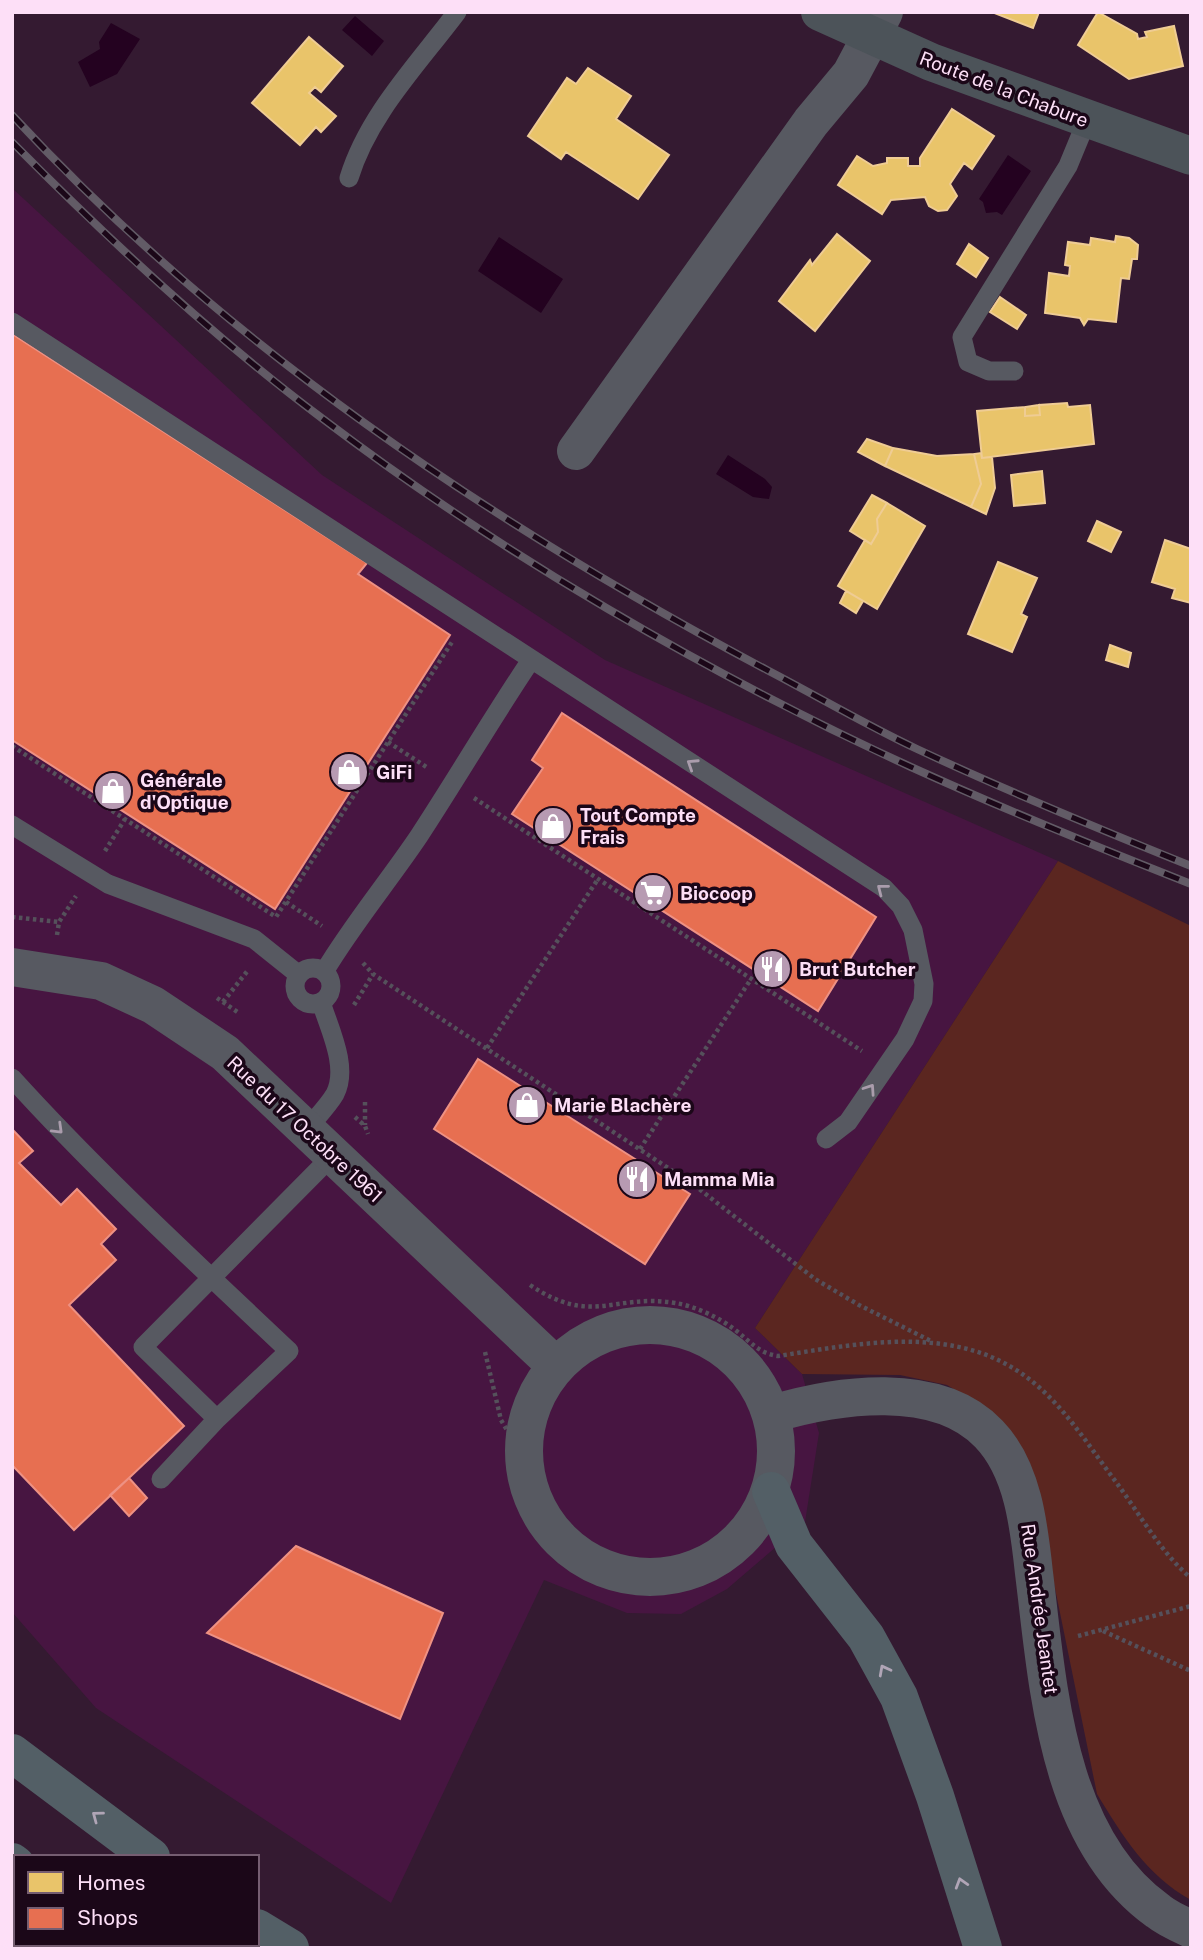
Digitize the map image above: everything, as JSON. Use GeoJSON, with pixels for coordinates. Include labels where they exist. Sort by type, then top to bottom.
{"type":"FeatureCollection","features":[{"type":"Feature","properties":{"kind":"highway"},"geometry":{"type":"LineString","coordinates":[[771,1491],[794,1545],[866,1637],[898,1697],[935,1796],[983,1948]]}},
{"type":"Feature","properties":{"kind":"highway"},"geometry":{"type":"LineString","coordinates":[[12,1753],[148,1855]]}},
{"type":"Feature","properties":{"kind":"highway"},"geometry":{"type":"LineString","coordinates":[[259,1929],[290,1948]]}},
{"type":"Feature","properties":{"kind":"main road","name":"Route de la Chabure"},"geometry":{"type":"LineString","coordinates":[[820,12],[878,24],[931,62],[1191,156]]}},
{"type":"Feature","properties":{"kind":"street"},"geometry":{"type":"LineString","coordinates":[[576,451],[811,122],[851,74],[878,24]]}},
{"type":"Feature","properties":{"kind":"street","name":"Rue du 17 Octobre 1961"},"geometry":{"type":"LineString","coordinates":[[12,967],[101,981],[153,1005],[225,1053],[555,1365]]}},
{"type":"Feature","properties":{"kind":"street"},"geometry":{"type":"LineString","coordinates":[[667,1325],[707,1338],[741,1364],[772,1414],[775,1435],[771,1491],[760,1517],[741,1539],[711,1562],[674,1575],[636,1577],[599,1566],[566,1546],[541,1516],[527,1479],[524,1441],[533,1403],[555,1365],[584,1342],[624,1326],[667,1325]]}},
{"type":"Feature","properties":{"kind":"street","name":"Rue Andrée Jeantet"},"geometry":{"type":"LineString","coordinates":[[772,1414],[833,1401],[921,1399],[961,1413],[989,1433],[1008,1462],[1028,1520],[1043,1645],[1068,1773],[1089,1828],[1121,1875],[1158,1911],[1191,1930]]}},
{"type":"Feature","properties":{"kind":"lane"},"geometry":{"type":"LineString","coordinates":[[349,178],[363,140],[383,109],[457,12]]}},
{"type":"Feature","properties":{"kind":"lane"},"geometry":{"type":"LineString","coordinates":[[1014,371],[976,368],[968,362],[962,337],[1068,166],[1087,120]]}},
{"type":"Feature","properties":{"kind":"lane"},"geometry":{"type":"LineString","coordinates":[[12,322],[884,888],[901,906],[913,930],[924,984],[923,1001],[916,1020],[848,1122],[826,1139]]}},
{"type":"Feature","properties":{"kind":"lane"},"geometry":{"type":"LineString","coordinates":[[324,972],[452,784],[531,660]]}},
{"type":"Feature","properties":{"kind":"lane"},"geometry":{"type":"LineString","coordinates":[[12,825],[108,884],[254,939],[299,975]]}},
{"type":"Feature","properties":{"kind":"lane"},"geometry":{"type":"LineString","coordinates":[[308,968],[324,972],[331,987],[321,1002],[310,1004],[299,998],[295,986],[299,975],[308,968]]}},
{"type":"Feature","properties":{"kind":"lane"},"geometry":{"type":"LineString","coordinates":[[217,1419],[143,1347],[211,1276],[320,1142],[340,1073],[321,1002]]}},
{"type":"Feature","properties":{"kind":"lane"},"geometry":{"type":"LineString","coordinates":[[12,1078],[50,1120],[289,1351],[217,1419],[161,1479]]}},
{"type":"Feature","properties":{"kind":"path"},"geometry":{"type":"LineString","coordinates":[[12,746],[276,916],[454,638]]}},
{"type":"Feature","properties":{"kind":"path"},"geometry":{"type":"LineString","coordinates":[[388,743],[886,1066]]}},
{"type":"Feature","properties":{"kind":"path"},"geometry":{"type":"LineString","coordinates":[[487,1048],[598,879]]}},
{"type":"Feature","properties":{"kind":"path"},"geometry":{"type":"LineString","coordinates":[[286,902],[361,952],[367,969],[694,1185],[815,1279],[859,1305],[935,1343]]}},
{"type":"Feature","properties":{"kind":"path"},"geometry":{"type":"LineString","coordinates":[[12,917],[59,922]]}},
{"type":"Feature","properties":{"kind":"path"},"geometry":{"type":"LineString","coordinates":[[640,1149],[751,979]]}},
{"type":"Feature","properties":{"kind":"path"},"geometry":{"type":"LineString","coordinates":[[332,1098],[366,1126],[374,1144]]}},
{"type":"Feature","properties":{"kind":"path"},"geometry":{"type":"LineString","coordinates":[[520,1279],[550,1299],[573,1307],[593,1308],[646,1302],[676,1303],[705,1313],[733,1329],[765,1354],[778,1356],[890,1341],[968,1348],[1005,1363],[1035,1384],[1068,1419],[1163,1546],[1191,1578]]}},
{"type":"Feature","properties":{"kind":"path"},"geometry":{"type":"LineString","coordinates":[[1043,1645],[1191,1606]]}},
{"type":"Feature","properties":{"kind":"path"},"geometry":{"type":"LineString","coordinates":[[1102,1631],[1191,1671]]}},
{"type":"Feature","properties":{"kind":"shaded area"},"geometry":{"type":"Polygon","coordinates":[[[355,16],[384,41],[372,56],[342,30],[355,16]]]}},
{"type":"Feature","properties":{"kind":"shaded area"},"geometry":{"type":"Polygon","coordinates":[[[111,23],[140,39],[117,74],[90,87],[78,62],[100,49],[99,42],[111,23]]]}},
{"type":"Feature","properties":{"kind":"shaded area"},"geometry":{"type":"Polygon","coordinates":[[[1008,155],[1031,171],[1002,215],[997,212],[986,213],[983,202],[979,199],[1008,155]]]}},
{"type":"Feature","properties":{"kind":"shaded area"},"geometry":{"type":"Polygon","coordinates":[[[12,188],[322,475],[605,660],[1058,861],[755,1328],[802,1374],[819,1433],[805,1522],[727,1589],[681,1614],[627,1613],[544,1580],[391,1903],[96,1708],[12,1612],[12,188]]]}},
{"type":"Feature","properties":{"kind":"shaded area"},"geometry":{"type":"Polygon","coordinates":[[[499,237],[563,279],[541,313],[478,271],[499,237]]]}},
{"type":"Feature","properties":{"kind":"shaded area"},"geometry":{"type":"Polygon","coordinates":[[[728,455],[765,479],[772,487],[769,499],[753,497],[716,474],[728,455]]]}},
{"type":"Feature","properties":{"kind":"shaded area"},"geometry":{"type":"Polygon","coordinates":[[[1058,861],[1191,926],[1191,1900],[1149,1867],[1126,1839],[1097,1794],[1039,1510],[984,1407],[947,1385],[900,1375],[802,1374],[755,1328],[1058,861]]]}},
{"type":"Feature","properties":{"kind":"building: Homes"},"geometry":{"type":"Polygon","coordinates":[[[992,12],[1039,12],[1033,28],[992,12]]]}},
{"type":"Feature","properties":{"kind":"building: Homes"},"geometry":{"type":"Polygon","coordinates":[[[1098,12],[1137,34],[1138,39],[1147,37],[1145,32],[1174,26],[1183,66],[1129,79],[1078,45],[1098,12]]]}},
{"type":"Feature","properties":{"kind":"building: Homes"},"geometry":{"type":"Polygon","coordinates":[[[309,37],[343,66],[321,92],[315,87],[309,93],[336,116],[321,132],[316,127],[300,145],[252,103],[309,37]]]}},
{"type":"Feature","properties":{"kind":"building: Homes"},"geometry":{"type":"Polygon","coordinates":[[[588,68],[631,96],[616,119],[669,155],[638,199],[566,152],[561,159],[528,136],[567,78],[576,84],[588,68]]]}},
{"type":"Feature","properties":{"kind":"building: Homes"},"geometry":{"type":"Polygon","coordinates":[[[952,109],[994,136],[972,169],[964,163],[950,184],[957,196],[947,210],[938,211],[929,206],[925,197],[891,200],[882,214],[838,185],[857,156],[873,166],[887,163],[887,158],[908,158],[908,166],[920,166],[920,158],[952,109]]]}},
{"type":"Feature","properties":{"kind":"building: Homes"},"geometry":{"type":"Polygon","coordinates":[[[837,234],[870,261],[815,331],[779,301],[810,260],[812,265],[837,234]]]}},
{"type":"Feature","properties":{"kind":"building: Homes"},"geometry":{"type":"Polygon","coordinates":[[[1116,236],[1129,238],[1138,245],[1137,259],[1132,259],[1129,279],[1121,278],[1116,322],[1088,319],[1084,325],[1080,318],[1045,313],[1049,273],[1069,276],[1070,266],[1065,265],[1068,242],[1090,245],[1091,238],[1115,242],[1116,236]]]}},
{"type":"Feature","properties":{"kind":"building: Homes"},"geometry":{"type":"Polygon","coordinates":[[[969,244],[988,258],[976,277],[957,264],[969,244]]]}},
{"type":"Feature","properties":{"kind":"building: Homes"},"geometry":{"type":"Polygon","coordinates":[[[1000,297],[1026,315],[1017,329],[990,312],[1000,297]]]}},
{"type":"Feature","properties":{"kind":"building: Homes"},"geometry":{"type":"Polygon","coordinates":[[[1067,403],[1068,407],[1090,405],[1094,444],[982,458],[977,411],[1025,407],[1025,416],[1040,415],[1039,405],[1067,403]]]}},
{"type":"Feature","properties":{"kind":"building: Homes"},"geometry":{"type":"Polygon","coordinates":[[[1039,405],[1040,415],[1025,416],[1025,407],[1039,405]]]}},
{"type":"Feature","properties":{"kind":"building: Homes"},"geometry":{"type":"Polygon","coordinates":[[[867,439],[893,448],[885,466],[858,452],[867,439]]]}},
{"type":"Feature","properties":{"kind":"building: Homes"},"geometry":{"type":"Polygon","coordinates":[[[893,448],[937,456],[974,454],[981,484],[971,507],[885,466],[893,448]]]}},
{"type":"Feature","properties":{"kind":"building: Homes"},"geometry":{"type":"Polygon","coordinates":[[[981,453],[982,458],[992,457],[995,488],[986,514],[971,507],[981,484],[974,454],[981,453]]]}},
{"type":"Feature","properties":{"kind":"building: Homes"},"geometry":{"type":"Polygon","coordinates":[[[1042,471],[1045,503],[1014,506],[1011,475],[1042,471]]]}},
{"type":"Feature","properties":{"kind":"building: Homes"},"geometry":{"type":"Polygon","coordinates":[[[872,495],[887,503],[877,519],[878,532],[871,544],[850,531],[872,495]]]}},
{"type":"Feature","properties":{"kind":"building: Homes"},"geometry":{"type":"Polygon","coordinates":[[[887,503],[925,526],[877,609],[838,586],[865,540],[871,544],[878,532],[877,519],[887,503]]]}},
{"type":"Feature","properties":{"kind":"building: Homes"},"geometry":{"type":"Polygon","coordinates":[[[1097,521],[1121,532],[1111,552],[1088,541],[1097,521]]]}},
{"type":"Feature","properties":{"kind":"building: Homes"},"geometry":{"type":"Polygon","coordinates":[[[1165,540],[1191,549],[1191,603],[1172,598],[1175,589],[1152,582],[1165,540]]]}},
{"type":"Feature","properties":{"kind":"building: Homes"},"geometry":{"type":"Polygon","coordinates":[[[998,562],[1037,578],[1021,614],[1027,617],[1012,652],[968,634],[998,562]]]}},
{"type":"Feature","properties":{"kind":"building: Homes"},"geometry":{"type":"Polygon","coordinates":[[[846,591],[863,601],[856,613],[840,603],[846,591]]]}},
{"type":"Feature","properties":{"kind":"building: Homes"},"geometry":{"type":"Polygon","coordinates":[[[1110,645],[1131,653],[1128,667],[1106,660],[1110,645]]]}},
{"type":"Feature","properties":{"kind":"building: Shops"},"geometry":{"type":"Polygon","coordinates":[[[12,334],[367,563],[358,574],[450,635],[275,909],[12,740],[12,334]]]}},
{"type":"Feature","properties":{"kind":"building: Shops"},"geometry":{"type":"Polygon","coordinates":[[[562,713],[876,917],[818,1011],[512,814],[543,768],[532,760],[562,713]]]}},
{"type":"Feature","properties":{"kind":"building: Shops"},"geometry":{"type":"Polygon","coordinates":[[[478,1059],[690,1194],[645,1264],[434,1129],[478,1059]]]}},
{"type":"Feature","properties":{"kind":"building: Shops"},"geometry":{"type":"Polygon","coordinates":[[[12,1129],[33,1151],[19,1163],[61,1205],[77,1189],[116,1229],[101,1244],[116,1260],[69,1305],[184,1426],[74,1530],[12,1465],[12,1129]]]}},
{"type":"Feature","properties":{"kind":"building: Shops"},"geometry":{"type":"Polygon","coordinates":[[[129,1478],[147,1498],[129,1516],[110,1495],[129,1478]]]}},
{"type":"Feature","properties":{"kind":"building: Shops"},"geometry":{"type":"Polygon","coordinates":[[[296,1546],[443,1613],[400,1719],[207,1633],[296,1546]]]}},
{"type":"Feature","properties":{"kind":"railway"},"geometry":{"type":"LineString","coordinates":[[12,115],[95,199],[181,278],[272,353],[366,424],[463,491],[562,554],[664,613],[879,730],[1019,795],[1191,866]]}},
{"type":"Feature","properties":{"kind":"railway"},"geometry":{"type":"LineString","coordinates":[[12,142],[162,286],[241,354],[391,469],[534,564],[683,652],[835,731],[980,798],[1191,884]]}},
{"type":"Feature","properties":{"kind":"place","name":"GiFi"},"geometry":{"type":"Point","coordinates":[349,772]}},
{"type":"Feature","properties":{"kind":"place","name":"Générale d'Optique"},"geometry":{"type":"Point","coordinates":[113,791]}},
{"type":"Feature","properties":{"kind":"place","name":"Tout Compte Frais"},"geometry":{"type":"Point","coordinates":[553,826]}},
{"type":"Feature","properties":{"kind":"place","name":"Biocoop"},"geometry":{"type":"Point","coordinates":[653,893]}},
{"type":"Feature","properties":{"kind":"place","name":"Brut Butcher"},"geometry":{"type":"Point","coordinates":[772,969]}},
{"type":"Feature","properties":{"kind":"place","name":"Marie Blachère"},"geometry":{"type":"Point","coordinates":[527,1105]}},
{"type":"Feature","properties":{"kind":"place","name":"Mamma Mia"},"geometry":{"type":"Point","coordinates":[637,1179]}}]}
